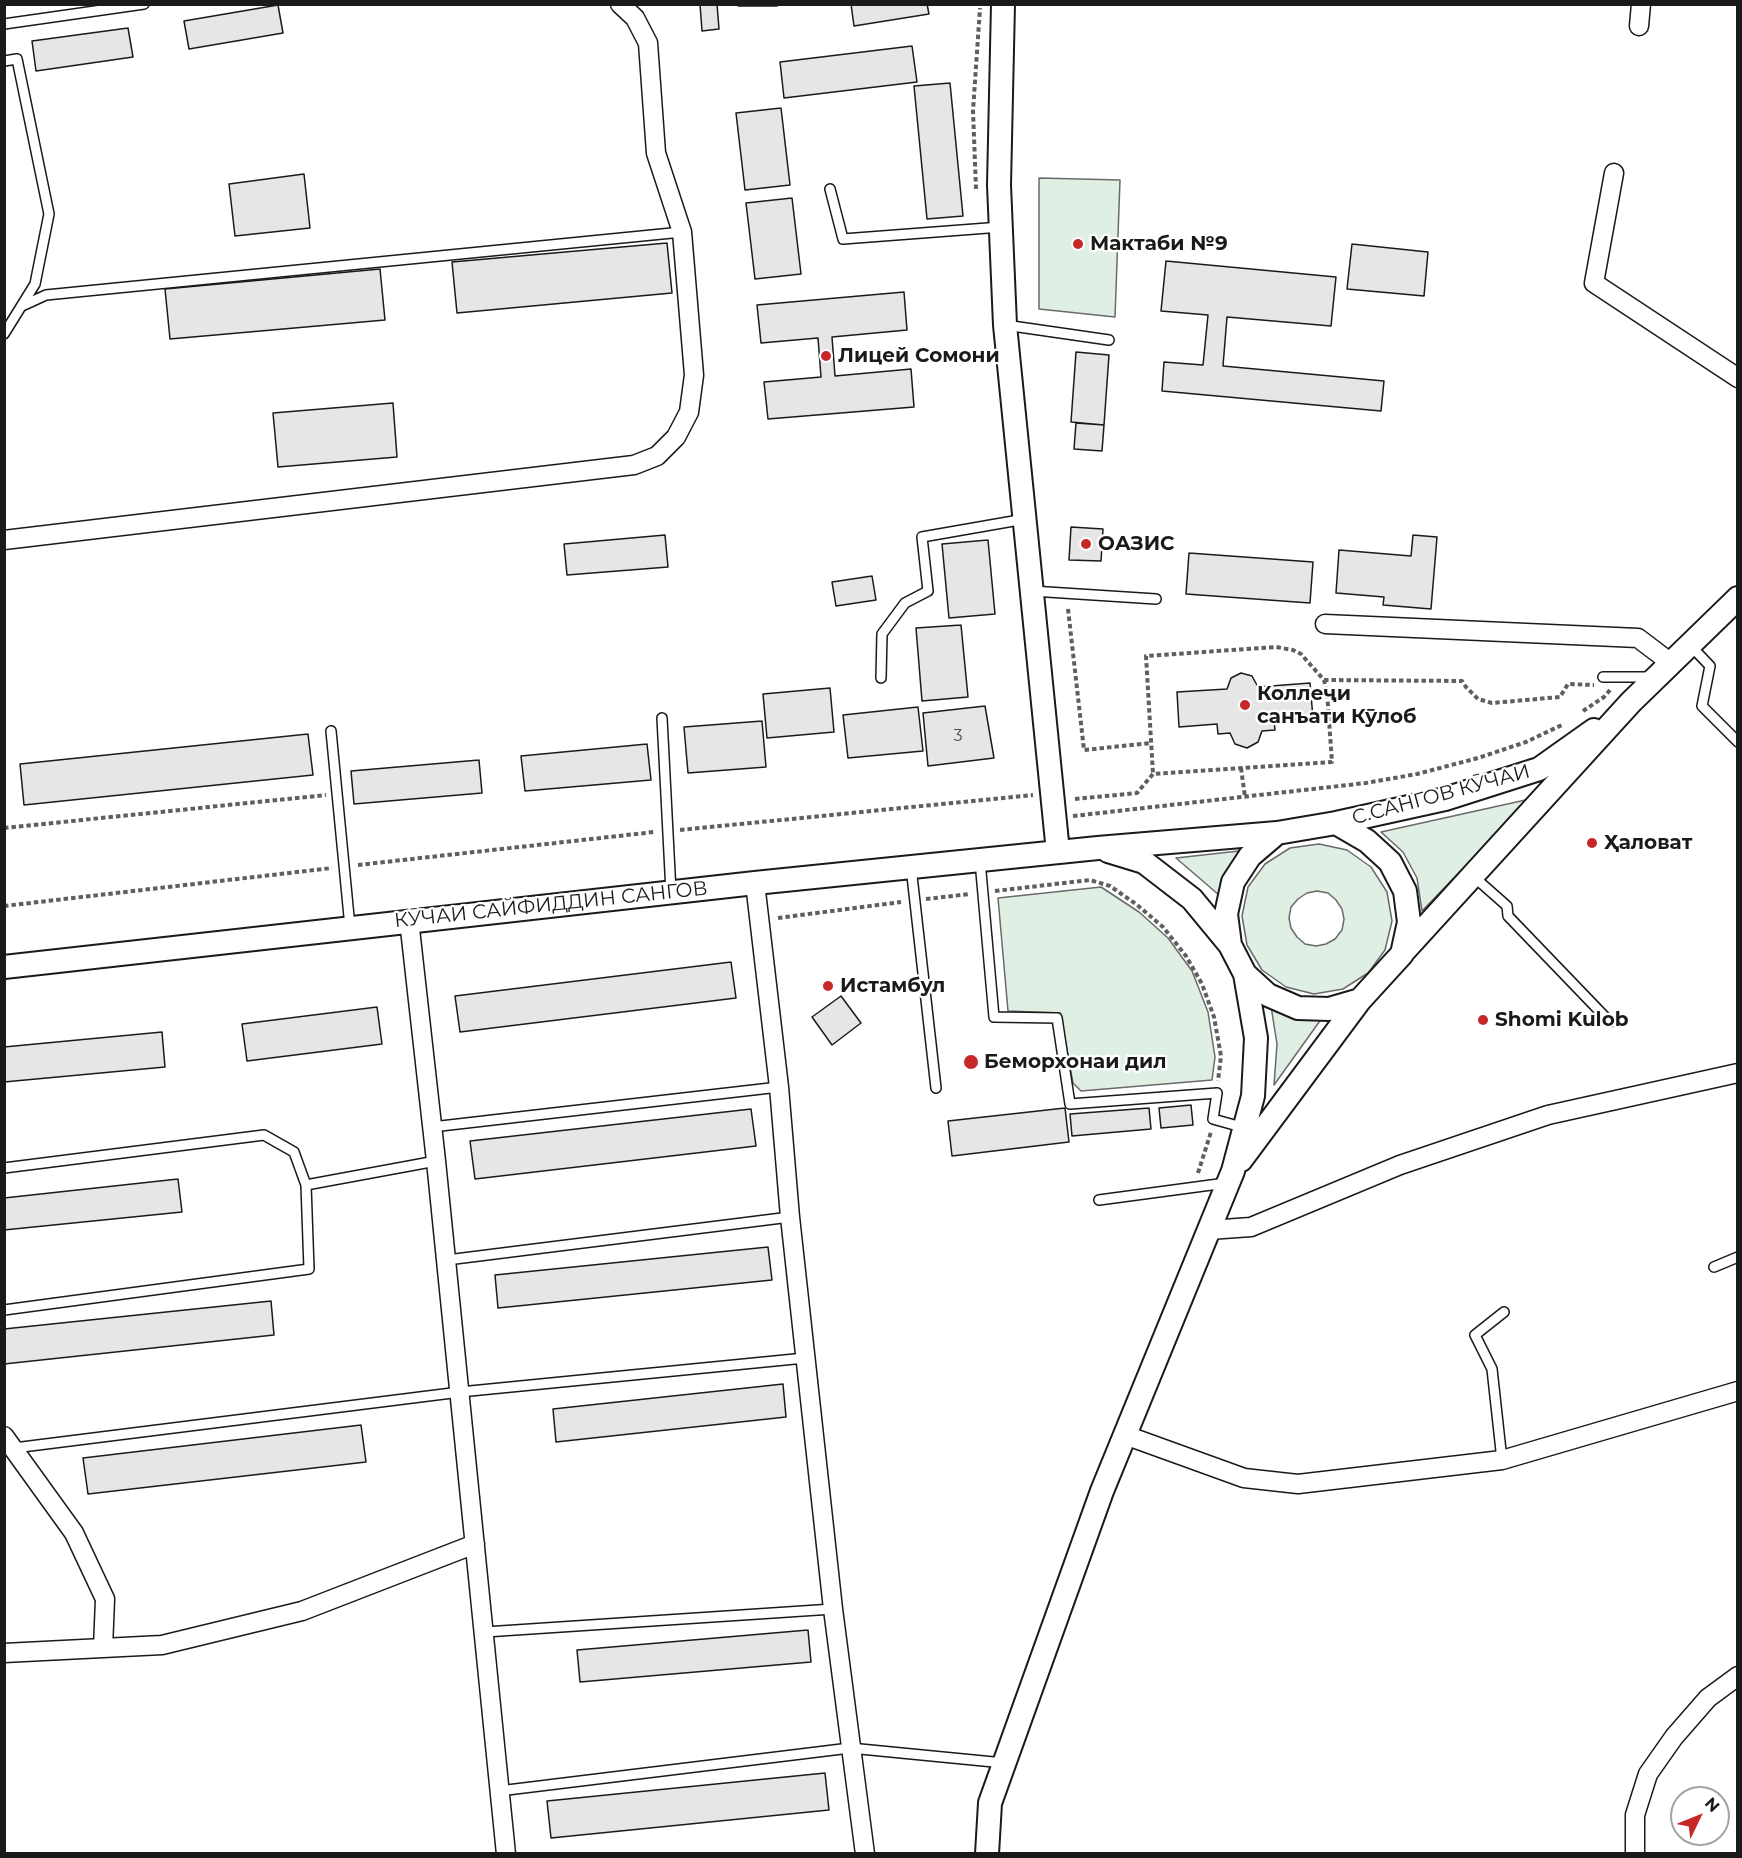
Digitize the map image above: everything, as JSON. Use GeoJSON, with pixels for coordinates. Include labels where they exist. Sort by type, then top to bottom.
{"type":"FeatureCollection","features":[{"type":"Feature","properties":{"kind":"street"},"geometry":{"type":"LineString","coordinates":[[4,540],[634,465],[657,456],[676,437],[689,412],[694,375],[682,232],[656,153],[648,43],[635,18],[620,4]]}},
{"type":"Feature","properties":{"kind":"street"},"geometry":{"type":"LineString","coordinates":[[1003,4],[999,185],[1005,325],[1058,852]]}},
{"type":"Feature","properties":{"kind":"street"},"geometry":{"type":"LineString","coordinates":[[1639,26],[1641,4]]}},
{"type":"Feature","properties":{"kind":"street"},"geometry":{"type":"LineString","coordinates":[[1614,174],[1594,283],[1737,378]]}},
{"type":"Feature","properties":{"kind":"street"},"geometry":{"type":"LineString","coordinates":[[1231,1177],[1360,1000],[1632,702],[1737,598]]}},
{"type":"Feature","properties":{"kind":"street"},"geometry":{"type":"LineString","coordinates":[[1324,624],[1638,639],[1664,670]]}},
{"type":"Feature","properties":{"kind":"street","name":"С.САНГОВ КӮЧАИ"},"geometry":{"type":"LineString","coordinates":[[1336,823],[1445,799],[1539,769],[1632,702]]}},
{"type":"Feature","properties":{"kind":"street"},"geometry":{"type":"LineString","coordinates":[[1098,848],[1277,832],[1336,823],[1367,841],[1390,862],[1405,891],[1409,922],[1402,954]]}},
{"type":"Feature","properties":{"kind":"street"},"geometry":{"type":"LineString","coordinates":[[1230,945],[1226,914],[1233,882],[1250,856],[1277,832]]}},
{"type":"Feature","properties":{"kind":"street"},"geometry":{"type":"LineString","coordinates":[[987,1854],[990,1803],[1004,1763],[1102,1491],[1231,1177],[1253,1096],[1256,1038],[1245,974],[1230,945],[1192,898],[1144,862],[1098,848]]}},
{"type":"Feature","properties":{"kind":"street","name":"КӮЧАИ САЙФИДДИН САНГОВ"},"geometry":{"type":"LineString","coordinates":[[4,967],[671,892],[1098,848]]}},
{"type":"Feature","properties":{"kind":"street"},"geometry":{"type":"LineString","coordinates":[[754,883],[779,1087],[790,1217],[833,1609],[865,1854]]}},
{"type":"Feature","properties":{"kind":"street"},"geometry":{"type":"LineString","coordinates":[[409,921],[447,1260],[506,1854]]}},
{"type":"Feature","properties":{"kind":"street"},"geometry":{"type":"LineString","coordinates":[[1245,974],[1268,995],[1298,1008],[1329,1009],[1360,1000]]}},
{"type":"Feature","properties":{"kind":"street"},"geometry":{"type":"LineString","coordinates":[[1209,1230],[1251,1227],[1400,1165],[1548,1115],[1737,1073]]}},
{"type":"Feature","properties":{"kind":"street"},"geometry":{"type":"LineString","coordinates":[[1125,1436],[1244,1478],[1298,1484],[1502,1460],[1737,1391]]}},
{"type":"Feature","properties":{"kind":"street"},"geometry":{"type":"LineString","coordinates":[[9,1442],[74,1533],[105,1599],[103,1648]]}},
{"type":"Feature","properties":{"kind":"street"},"geometry":{"type":"LineString","coordinates":[[4,1653],[162,1645],[302,1611],[475,1544]]}},
{"type":"Feature","properties":{"kind":"street"},"geometry":{"type":"LineString","coordinates":[[1635,1854],[1635,1815],[1648,1774],[1674,1737],[1708,1698],[1737,1676]]}},
{"type":"Feature","properties":{"kind":"lane"},"geometry":{"type":"LineString","coordinates":[[4,24],[144,4]]}},
{"type":"Feature","properties":{"kind":"lane"},"geometry":{"type":"LineString","coordinates":[[4,61],[16,59],[49,214],[35,284],[4,334]]}},
{"type":"Feature","properties":{"kind":"lane"},"geometry":{"type":"LineString","coordinates":[[830,189],[843,239],[1001,227]]}},
{"type":"Feature","properties":{"kind":"lane"},"geometry":{"type":"LineString","coordinates":[[22,306],[46,295],[682,232]]}},
{"type":"Feature","properties":{"kind":"lane"},"geometry":{"type":"LineString","coordinates":[[1005,325],[1109,340]]}},
{"type":"Feature","properties":{"kind":"lane"},"geometry":{"type":"LineString","coordinates":[[881,678],[882,634],[905,603],[928,591],[922,537],[1025,519]]}},
{"type":"Feature","properties":{"kind":"lane"},"geometry":{"type":"LineString","coordinates":[[1032,591],[1156,599]]}},
{"type":"Feature","properties":{"kind":"lane"},"geometry":{"type":"LineString","coordinates":[[1690,645],[1710,666],[1702,706],[1737,742]]}},
{"type":"Feature","properties":{"kind":"lane"},"geometry":{"type":"LineString","coordinates":[[1604,677],[1664,670]]}},
{"type":"Feature","properties":{"kind":"lane"},"geometry":{"type":"LineString","coordinates":[[662,718],[671,892]]}},
{"type":"Feature","properties":{"kind":"lane"},"geometry":{"type":"LineString","coordinates":[[331,731],[350,927]]}},
{"type":"Feature","properties":{"kind":"lane"},"geometry":{"type":"LineString","coordinates":[[980,860],[994,1017],[1058,1018],[1070,1104],[1217,1093],[1213,1119],[1245,1128]]}},
{"type":"Feature","properties":{"kind":"lane"},"geometry":{"type":"LineString","coordinates":[[911,867],[936,1088]]}},
{"type":"Feature","properties":{"kind":"lane"},"geometry":{"type":"LineString","coordinates":[[1473,876],[1507,906],[1508,916],[1610,1022]]}},
{"type":"Feature","properties":{"kind":"lane"},"geometry":{"type":"LineString","coordinates":[[432,1127],[779,1087]]}},
{"type":"Feature","properties":{"kind":"lane"},"geometry":{"type":"LineString","coordinates":[[4,1168],[264,1135],[294,1152],[306,1185],[309,1269],[4,1310]]}},
{"type":"Feature","properties":{"kind":"lane"},"geometry":{"type":"LineString","coordinates":[[306,1185],[436,1161]]}},
{"type":"Feature","properties":{"kind":"lane"},"geometry":{"type":"LineString","coordinates":[[1099,1200],[1194,1188],[1231,1177]]}},
{"type":"Feature","properties":{"kind":"lane"},"geometry":{"type":"LineString","coordinates":[[447,1260],[790,1217]]}},
{"type":"Feature","properties":{"kind":"lane"},"geometry":{"type":"LineString","coordinates":[[1714,1267],[1737,1257]]}},
{"type":"Feature","properties":{"kind":"lane"},"geometry":{"type":"LineString","coordinates":[[1502,1460],[1492,1369],[1475,1335],[1504,1312]]}},
{"type":"Feature","properties":{"kind":"lane"},"geometry":{"type":"LineString","coordinates":[[9,1442],[460,1392],[805,1358]]}},
{"type":"Feature","properties":{"kind":"lane"},"geometry":{"type":"LineString","coordinates":[[485,1632],[833,1609]]}},
{"type":"Feature","properties":{"kind":"lane"},"geometry":{"type":"LineString","coordinates":[[499,1791],[850,1749],[1004,1763]]}},
{"type":"Feature","properties":{"kind":"path"},"geometry":{"type":"LineString","coordinates":[[976,193],[973,111],[981,4]]}},
{"type":"Feature","properties":{"kind":"path"},"geometry":{"type":"LineString","coordinates":[[1068,609],[1084,750],[1151,744]]}},
{"type":"Feature","properties":{"kind":"path"},"geometry":{"type":"LineString","coordinates":[[1075,799],[1137,793],[1153,774],[1146,656],[1276,647],[1301,654],[1324,680],[1327,692],[1332,762],[1153,774]]}},
{"type":"Feature","properties":{"kind":"path"},"geometry":{"type":"LineString","coordinates":[[1576,716],[1604,697],[1621,676]]}},
{"type":"Feature","properties":{"kind":"path"},"geometry":{"type":"LineString","coordinates":[[1324,680],[1462,681],[1478,699],[1492,703],[1560,697],[1568,684],[1597,685],[1604,677]]}},
{"type":"Feature","properties":{"kind":"path"},"geometry":{"type":"LineString","coordinates":[[1054,818],[1366,783],[1417,774],[1478,758],[1526,742],[1567,722]]}},
{"type":"Feature","properties":{"kind":"path"},"geometry":{"type":"LineString","coordinates":[[1241,768],[1245,796]]}},
{"type":"Feature","properties":{"kind":"path"},"geometry":{"type":"LineString","coordinates":[[4,906],[668,831],[1052,793]]}},
{"type":"Feature","properties":{"kind":"path"},"geometry":{"type":"LineString","coordinates":[[4,828],[337,794]]}},
{"type":"Feature","properties":{"kind":"path"},"geometry":{"type":"LineString","coordinates":[[759,920],[1090,880],[1110,886],[1137,904],[1163,927],[1186,956],[1202,984],[1214,1017],[1221,1056],[1217,1093]]}},
{"type":"Feature","properties":{"kind":"path"},"geometry":{"type":"LineString","coordinates":[[1194,1188],[1209,1142],[1213,1119]]}},
{"type":"Feature","properties":{"kind":"green space","name":"Мактаби №9"},"geometry":{"type":"Polygon","coordinates":[[[1039,178],[1120,180],[1115,317],[1039,309],[1039,178]]]}},
{"type":"Feature","properties":{"kind":"green space"},"geometry":{"type":"Polygon","coordinates":[[[1530,799],[1422,911],[1417,878],[1403,852],[1381,832],[1530,799]]]}},
{"type":"Feature","properties":{"kind":"green space"},"geometry":{"type":"Polygon","coordinates":[[[1319,844],[1347,850],[1371,867],[1387,892],[1392,921],[1385,950],[1368,973],[1343,989],[1314,994],[1286,987],[1262,970],[1247,945],[1242,916],[1248,887],[1265,864],[1290,848],[1319,844]],[[1317,891],[1307,893],[1291,907],[1289,918],[1291,928],[1305,944],[1316,946],[1326,944],[1335,939],[1342,930],[1344,919],[1342,909],[1328,893],[1317,891]]]}},
{"type":"Feature","properties":{"kind":"green space"},"geometry":{"type":"Polygon","coordinates":[[[1239,851],[1219,895],[1176,858],[1239,851]]]}},
{"type":"Feature","properties":{"kind":"green space"},"geometry":{"type":"Polygon","coordinates":[[[1101,887],[1139,912],[1168,938],[1192,971],[1208,1012],[1215,1057],[1212,1080],[1081,1091],[1073,1083],[1060,1013],[1008,1011],[998,898],[1101,887]]]}},
{"type":"Feature","properties":{"kind":"green space"},"geometry":{"type":"Polygon","coordinates":[[[1271,1006],[1322,1018],[1274,1085],[1277,1044],[1271,1006]]]}},
{"type":"Feature","properties":{"kind":"building"},"geometry":{"type":"Polygon","coordinates":[[[700,4],[717,4],[719,29],[702,31],[700,4]]]}},
{"type":"Feature","properties":{"kind":"building"},"geometry":{"type":"Polygon","coordinates":[[[738,4],[777,4],[777,6],[738,6],[738,4]]]}},
{"type":"Feature","properties":{"kind":"building"},"geometry":{"type":"Polygon","coordinates":[[[851,4],[927,4],[929,14],[854,26],[851,4]]]}},
{"type":"Feature","properties":{"kind":"building"},"geometry":{"type":"Polygon","coordinates":[[[278,5],[283,33],[189,49],[184,21],[278,5]]]}},
{"type":"Feature","properties":{"kind":"building"},"geometry":{"type":"Polygon","coordinates":[[[128,28],[133,57],[36,71],[32,41],[128,28]]]}},
{"type":"Feature","properties":{"kind":"building"},"geometry":{"type":"Polygon","coordinates":[[[912,46],[917,82],[784,98],[780,62],[912,46]]]}},
{"type":"Feature","properties":{"kind":"building"},"geometry":{"type":"Polygon","coordinates":[[[950,83],[963,216],[927,219],[914,86],[950,83]]]}},
{"type":"Feature","properties":{"kind":"building"},"geometry":{"type":"Polygon","coordinates":[[[781,108],[790,185],[745,190],[736,113],[781,108]]]}},
{"type":"Feature","properties":{"kind":"building"},"geometry":{"type":"Polygon","coordinates":[[[304,174],[310,228],[235,236],[229,184],[304,174]]]}},
{"type":"Feature","properties":{"kind":"building"},"geometry":{"type":"Polygon","coordinates":[[[792,198],[801,274],[755,279],[746,203],[792,198]]]}},
{"type":"Feature","properties":{"kind":"building"},"geometry":{"type":"Polygon","coordinates":[[[667,243],[672,293],[457,313],[452,262],[667,243]]]}},
{"type":"Feature","properties":{"kind":"building"},"geometry":{"type":"Polygon","coordinates":[[[1352,244],[1428,252],[1424,296],[1347,289],[1352,244]]]}},
{"type":"Feature","properties":{"kind":"building","name":"Мактаби №9"},"geometry":{"type":"Polygon","coordinates":[[[1166,261],[1336,277],[1331,326],[1227,317],[1223,366],[1384,381],[1381,411],[1162,391],[1164,362],[1203,365],[1208,315],[1161,311],[1166,261]]]}},
{"type":"Feature","properties":{"kind":"building"},"geometry":{"type":"Polygon","coordinates":[[[380,269],[385,320],[170,339],[165,289],[380,269]]]}},
{"type":"Feature","properties":{"kind":"building","name":"Лицей Сомони"},"geometry":{"type":"Polygon","coordinates":[[[904,292],[907,330],[832,337],[835,376],[911,369],[914,407],[768,419],[764,382],[821,377],[818,338],[761,343],[757,305],[904,292]]]}},
{"type":"Feature","properties":{"kind":"building"},"geometry":{"type":"Polygon","coordinates":[[[1076,352],[1109,355],[1104,425],[1071,422],[1076,352]]]}},
{"type":"Feature","properties":{"kind":"building"},"geometry":{"type":"Polygon","coordinates":[[[393,403],[397,457],[278,467],[273,413],[393,403]]]}},
{"type":"Feature","properties":{"kind":"building"},"geometry":{"type":"Polygon","coordinates":[[[1076,423],[1104,425],[1102,451],[1074,449],[1076,423]]]}},
{"type":"Feature","properties":{"kind":"building","name":"ОАЗИС"},"geometry":{"type":"Polygon","coordinates":[[[1071,527],[1103,529],[1101,561],[1069,560],[1071,527]]]}},
{"type":"Feature","properties":{"kind":"building"},"geometry":{"type":"Polygon","coordinates":[[[665,535],[668,567],[567,575],[564,544],[665,535]]]}},
{"type":"Feature","properties":{"kind":"building"},"geometry":{"type":"Polygon","coordinates":[[[1413,535],[1437,537],[1431,609],[1383,605],[1384,597],[1336,593],[1339,550],[1411,556],[1413,535]]]}},
{"type":"Feature","properties":{"kind":"building"},"geometry":{"type":"Polygon","coordinates":[[[988,540],[995,614],[949,618],[942,544],[988,540]]]}},
{"type":"Feature","properties":{"kind":"building"},"geometry":{"type":"Polygon","coordinates":[[[1189,553],[1313,562],[1310,603],[1186,594],[1189,553]]]}},
{"type":"Feature","properties":{"kind":"building"},"geometry":{"type":"Polygon","coordinates":[[[872,576],[876,600],[836,606],[832,582],[872,576]]]}},
{"type":"Feature","properties":{"kind":"building"},"geometry":{"type":"Polygon","coordinates":[[[961,625],[968,697],[922,701],[916,628],[961,625]]]}},
{"type":"Feature","properties":{"kind":"building","name":"Коллеҷи санъати Кӯлоб"},"geometry":{"type":"Polygon","coordinates":[[[1241,673],[1252,676],[1258,687],[1310,683],[1313,718],[1274,720],[1275,730],[1262,731],[1258,742],[1247,748],[1235,744],[1230,733],[1218,734],[1217,724],[1179,727],[1177,692],[1227,689],[1231,678],[1241,673]]]}},
{"type":"Feature","properties":{"kind":"building"},"geometry":{"type":"Polygon","coordinates":[[[830,688],[834,732],[767,738],[763,694],[830,688]]]}},
{"type":"Feature","properties":{"kind":"building"},"geometry":{"type":"Polygon","coordinates":[[[985,706],[994,758],[928,766],[923,713],[985,706]]]}},
{"type":"Feature","properties":{"kind":"building"},"geometry":{"type":"Polygon","coordinates":[[[918,707],[923,751],[848,758],[843,715],[918,707]]]}},
{"type":"Feature","properties":{"kind":"building"},"geometry":{"type":"Polygon","coordinates":[[[762,721],[766,767],[688,773],[684,727],[762,721]]]}},
{"type":"Feature","properties":{"kind":"building"},"geometry":{"type":"Polygon","coordinates":[[[308,734],[313,775],[24,805],[20,764],[308,734]]]}},
{"type":"Feature","properties":{"kind":"building"},"geometry":{"type":"Polygon","coordinates":[[[647,744],[651,780],[525,791],[521,756],[647,744]]]}},
{"type":"Feature","properties":{"kind":"building"},"geometry":{"type":"Polygon","coordinates":[[[479,760],[482,793],[354,804],[351,771],[479,760]]]}},
{"type":"Feature","properties":{"kind":"building"},"geometry":{"type":"Polygon","coordinates":[[[731,962],[736,998],[460,1032],[455,996],[731,962]]]}},
{"type":"Feature","properties":{"kind":"building"},"geometry":{"type":"Polygon","coordinates":[[[841,996],[861,1023],[832,1045],[812,1017],[841,996]]]}},
{"type":"Feature","properties":{"kind":"building"},"geometry":{"type":"Polygon","coordinates":[[[377,1007],[382,1044],[247,1061],[242,1024],[377,1007]]]}},
{"type":"Feature","properties":{"kind":"building"},"geometry":{"type":"Polygon","coordinates":[[[162,1032],[165,1067],[4,1082],[4,1047],[162,1032]]]}},
{"type":"Feature","properties":{"kind":"building"},"geometry":{"type":"Polygon","coordinates":[[[1191,1105],[1193,1125],[1161,1128],[1159,1108],[1191,1105]]]}},
{"type":"Feature","properties":{"kind":"building"},"geometry":{"type":"Polygon","coordinates":[[[1065,1108],[1069,1142],[952,1156],[948,1121],[1065,1108]]]}},
{"type":"Feature","properties":{"kind":"building"},"geometry":{"type":"Polygon","coordinates":[[[1149,1108],[1151,1129],[1072,1136],[1070,1114],[1149,1108]]]}},
{"type":"Feature","properties":{"kind":"building"},"geometry":{"type":"Polygon","coordinates":[[[751,1109],[756,1146],[475,1179],[470,1141],[751,1109]]]}},
{"type":"Feature","properties":{"kind":"building"},"geometry":{"type":"Polygon","coordinates":[[[178,1179],[182,1212],[4,1230],[4,1198],[178,1179]]]}},
{"type":"Feature","properties":{"kind":"building"},"geometry":{"type":"Polygon","coordinates":[[[768,1247],[772,1280],[498,1308],[495,1275],[768,1247]]]}},
{"type":"Feature","properties":{"kind":"building"},"geometry":{"type":"Polygon","coordinates":[[[271,1301],[274,1335],[4,1364],[4,1329],[271,1301]]]}},
{"type":"Feature","properties":{"kind":"building"},"geometry":{"type":"Polygon","coordinates":[[[783,1384],[786,1417],[556,1442],[553,1409],[783,1384]]]}},
{"type":"Feature","properties":{"kind":"building"},"geometry":{"type":"Polygon","coordinates":[[[361,1425],[366,1462],[88,1494],[83,1458],[361,1425]]]}},
{"type":"Feature","properties":{"kind":"building"},"geometry":{"type":"Polygon","coordinates":[[[808,1630],[811,1662],[580,1682],[577,1650],[808,1630]]]}},
{"type":"Feature","properties":{"kind":"building"},"geometry":{"type":"Polygon","coordinates":[[[825,1773],[829,1810],[551,1838],[547,1801],[825,1773]]]}},
{"type":"Feature","properties":{"kind":"place","name":"Мактаби №9"},"geometry":{"type":"Point","coordinates":[1078,244]}},
{"type":"Feature","properties":{"kind":"place","name":"Лицей Сомони"},"geometry":{"type":"Point","coordinates":[826,356]}},
{"type":"Feature","properties":{"kind":"place","name":"ОАЗИС"},"geometry":{"type":"Point","coordinates":[1086,544]}},
{"type":"Feature","properties":{"kind":"place","name":"Коллеҷи санъати Кӯлоб"},"geometry":{"type":"Point","coordinates":[1245,705]}},
{"type":"Feature","properties":{"kind":"place","name":"Ҳаловат"},"geometry":{"type":"Point","coordinates":[1592,843]}},
{"type":"Feature","properties":{"kind":"place","name":"Истамбул"},"geometry":{"type":"Point","coordinates":[828,986]}},
{"type":"Feature","properties":{"kind":"place","name":"Shomi Kulob"},"geometry":{"type":"Point","coordinates":[1483,1020]}},
{"type":"Feature","properties":{"kind":"place","name":"Беморхонаи дил"},"geometry":{"type":"Point","coordinates":[971,1062]}}]}
